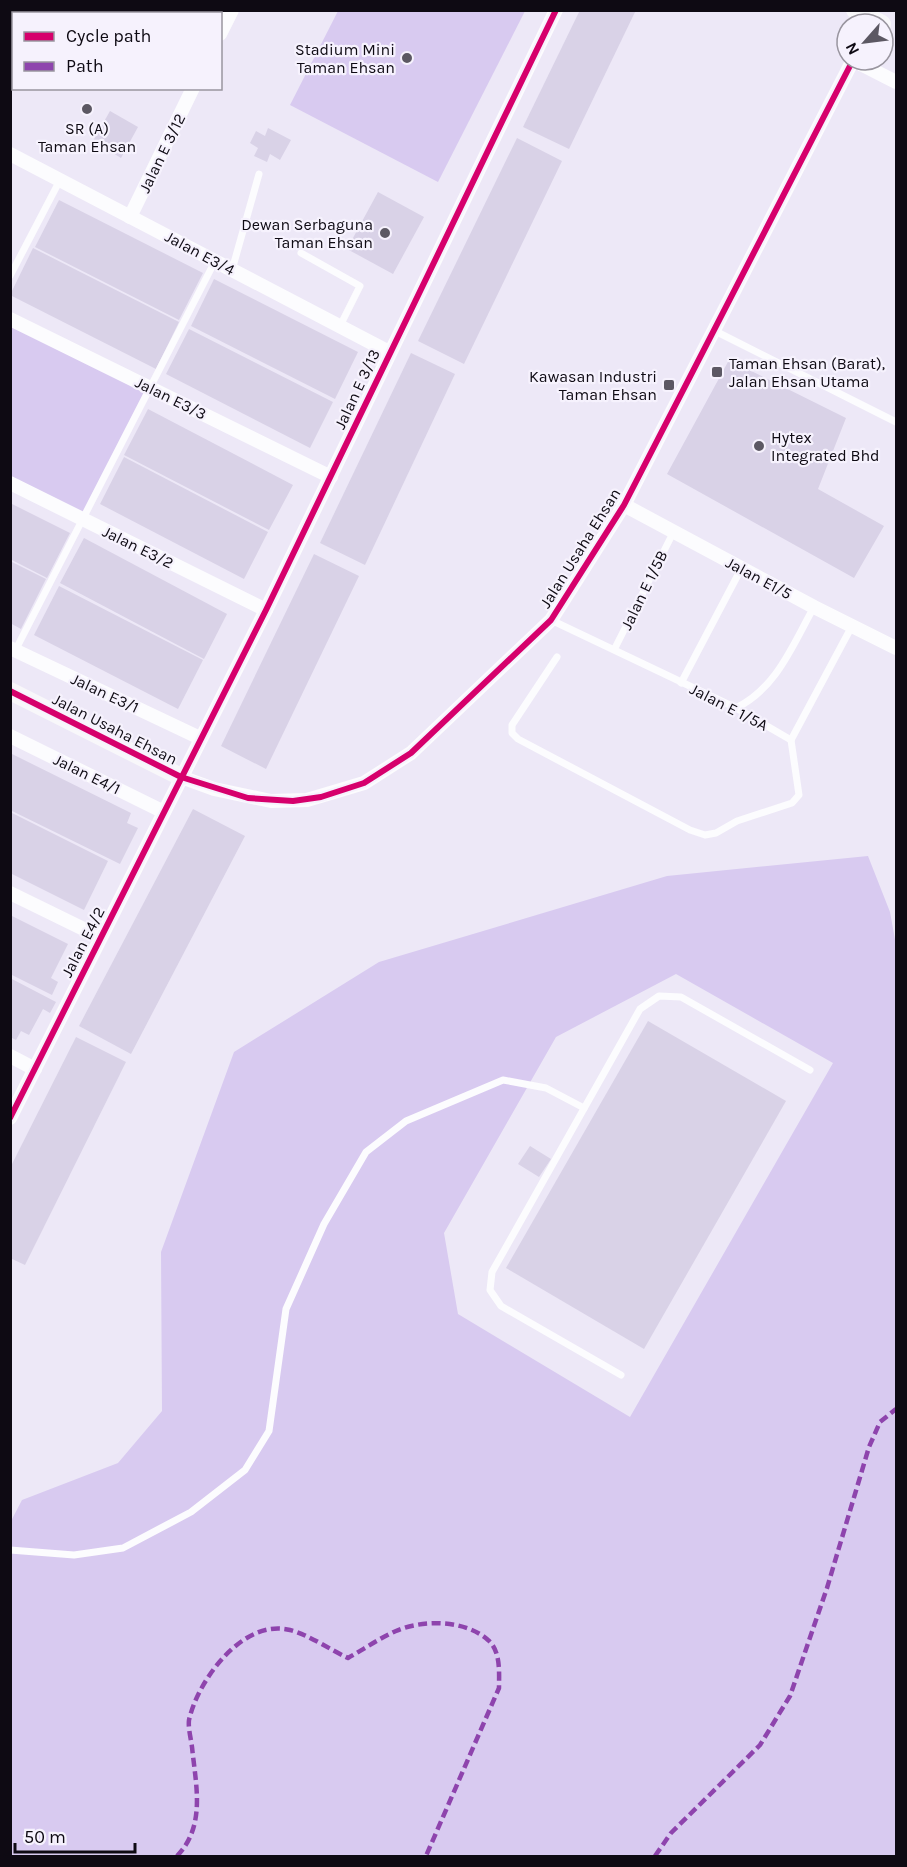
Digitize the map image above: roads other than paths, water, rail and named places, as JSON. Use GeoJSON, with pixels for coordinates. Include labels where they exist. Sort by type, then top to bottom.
{"type":"FeatureCollection","features":[{"type":"Feature","properties":{"kind":"street"},"geometry":{"type":"LineString","coordinates":[[222,30],[232,10]]}},
{"type":"Feature","properties":{"kind":"street","name":"Jalan E 3/13"},"geometry":{"type":"LineString","coordinates":[[181,777],[266,610],[556,10]]}},
{"type":"Feature","properties":{"kind":"street","name":"Jalan Usaha Ehsan"},"geometry":{"type":"LineString","coordinates":[[10,691],[181,777],[214,789],[271,801],[307,800],[364,783],[411,753],[550,620],[624,505],[847,72]]}},
{"type":"Feature","properties":{"kind":"street"},"geometry":{"type":"LineString","coordinates":[[877,72],[897,82]]}},
{"type":"Feature","properties":{"kind":"street","name":"Jalan E 3/12"},"geometry":{"type":"LineString","coordinates":[[130,217],[193,90]]}},
{"type":"Feature","properties":{"kind":"street","name":"Jalan E3/4"},"geometry":{"type":"LineString","coordinates":[[10,154],[389,352]]}},
{"type":"Feature","properties":{"kind":"street","name":"Jalan E3/3"},"geometry":{"type":"LineString","coordinates":[[10,320],[331,477]]}},
{"type":"Feature","properties":{"kind":"street","name":"Jalan E3/2"},"geometry":{"type":"LineString","coordinates":[[10,483],[266,610]]}},
{"type":"Feature","properties":{"kind":"street","name":"Jalan E1/5"},"geometry":{"type":"LineString","coordinates":[[624,505],[741,569],[897,648]]}},
{"type":"Feature","properties":{"kind":"street","name":"Jalan E3/1"},"geometry":{"type":"LineString","coordinates":[[13,649],[200,738]]}},
{"type":"Feature","properties":{"kind":"street","name":"Jalan E4/1"},"geometry":{"type":"LineString","coordinates":[[10,736],[164,812]]}},
{"type":"Feature","properties":{"kind":"street","name":"Jalan E4/2"},"geometry":{"type":"LineString","coordinates":[[10,1118],[181,777]]}},
{"type":"Feature","properties":{"kind":"street"},"geometry":{"type":"LineString","coordinates":[[10,893],[100,937]]}},
{"type":"Feature","properties":{"kind":"street"},"geometry":{"type":"LineString","coordinates":[[10,1056],[35,1069]]}},
{"type":"Feature","properties":{"kind":"lane"},"geometry":{"type":"LineString","coordinates":[[232,270],[260,174]]}},
{"type":"Feature","properties":{"kind":"lane"},"geometry":{"type":"LineString","coordinates":[[10,276],[60,180]]}},
{"type":"Feature","properties":{"kind":"lane"},"geometry":{"type":"LineString","coordinates":[[301,253],[360,286],[340,326]]}},
{"type":"Feature","properties":{"kind":"lane"},"geometry":{"type":"LineString","coordinates":[[13,649],[215,261]]}},
{"type":"Feature","properties":{"kind":"lane"},"geometry":{"type":"LineString","coordinates":[[715,331],[897,422]]}},
{"type":"Feature","properties":{"kind":"lane","name":"Jalan E 1/5B"},"geometry":{"type":"LineString","coordinates":[[615,648],[673,533]]}},
{"type":"Feature","properties":{"kind":"lane"},"geometry":{"type":"LineString","coordinates":[[681,683],[741,569]]}},
{"type":"Feature","properties":{"kind":"lane"},"geometry":{"type":"LineString","coordinates":[[736,708],[750,701],[770,684],[814,607]]}},
{"type":"Feature","properties":{"kind":"lane","name":"Jalan E 1/5A"},"geometry":{"type":"LineString","coordinates":[[550,620],[615,648],[681,683],[736,708],[791,740]]}},
{"type":"Feature","properties":{"kind":"lane"},"geometry":{"type":"LineString","coordinates":[[557,657],[512,725],[512,733],[518,739],[690,830],[705,835],[737,821],[792,803],[799,795],[791,740],[852,626]]}},
{"type":"Feature","properties":{"kind":"lane"},"geometry":{"type":"LineString","coordinates":[[621,1375],[501,1306],[490,1290],[492,1272],[640,1010],[659,996],[681,997],[810,1070]]}},
{"type":"Feature","properties":{"kind":"lane"},"geometry":{"type":"LineString","coordinates":[[10,1550],[74,1555],[123,1548],[191,1512],[245,1470],[269,1431],[286,1309],[324,1224],[366,1152],[406,1121],[503,1080],[546,1088],[584,1108]]}},
{"type":"Feature","properties":{"kind":"place","name":"Stadium Mini Taman Ehsan"},"geometry":{"type":"Point","coordinates":[407,58]}},
{"type":"Feature","properties":{"kind":"place","name":"SR (A) Taman Ehsan"},"geometry":{"type":"Point","coordinates":[87,109]}},
{"type":"Feature","properties":{"kind":"place","name":"Dewan Serbaguna Taman Ehsan"},"geometry":{"type":"Point","coordinates":[385,233]}},
{"type":"Feature","properties":{"kind":"place","name":"Taman Ehsan (Barat), Jalan Ehsan Utama"},"geometry":{"type":"Point","coordinates":[717,372]}},
{"type":"Feature","properties":{"kind":"place","name":"Kawasan Industri Taman Ehsan"},"geometry":{"type":"Point","coordinates":[669,385]}},
{"type":"Feature","properties":{"kind":"place","name":"Hytex Integrated Bhd"},"geometry":{"type":"Point","coordinates":[759,446]}}]}
